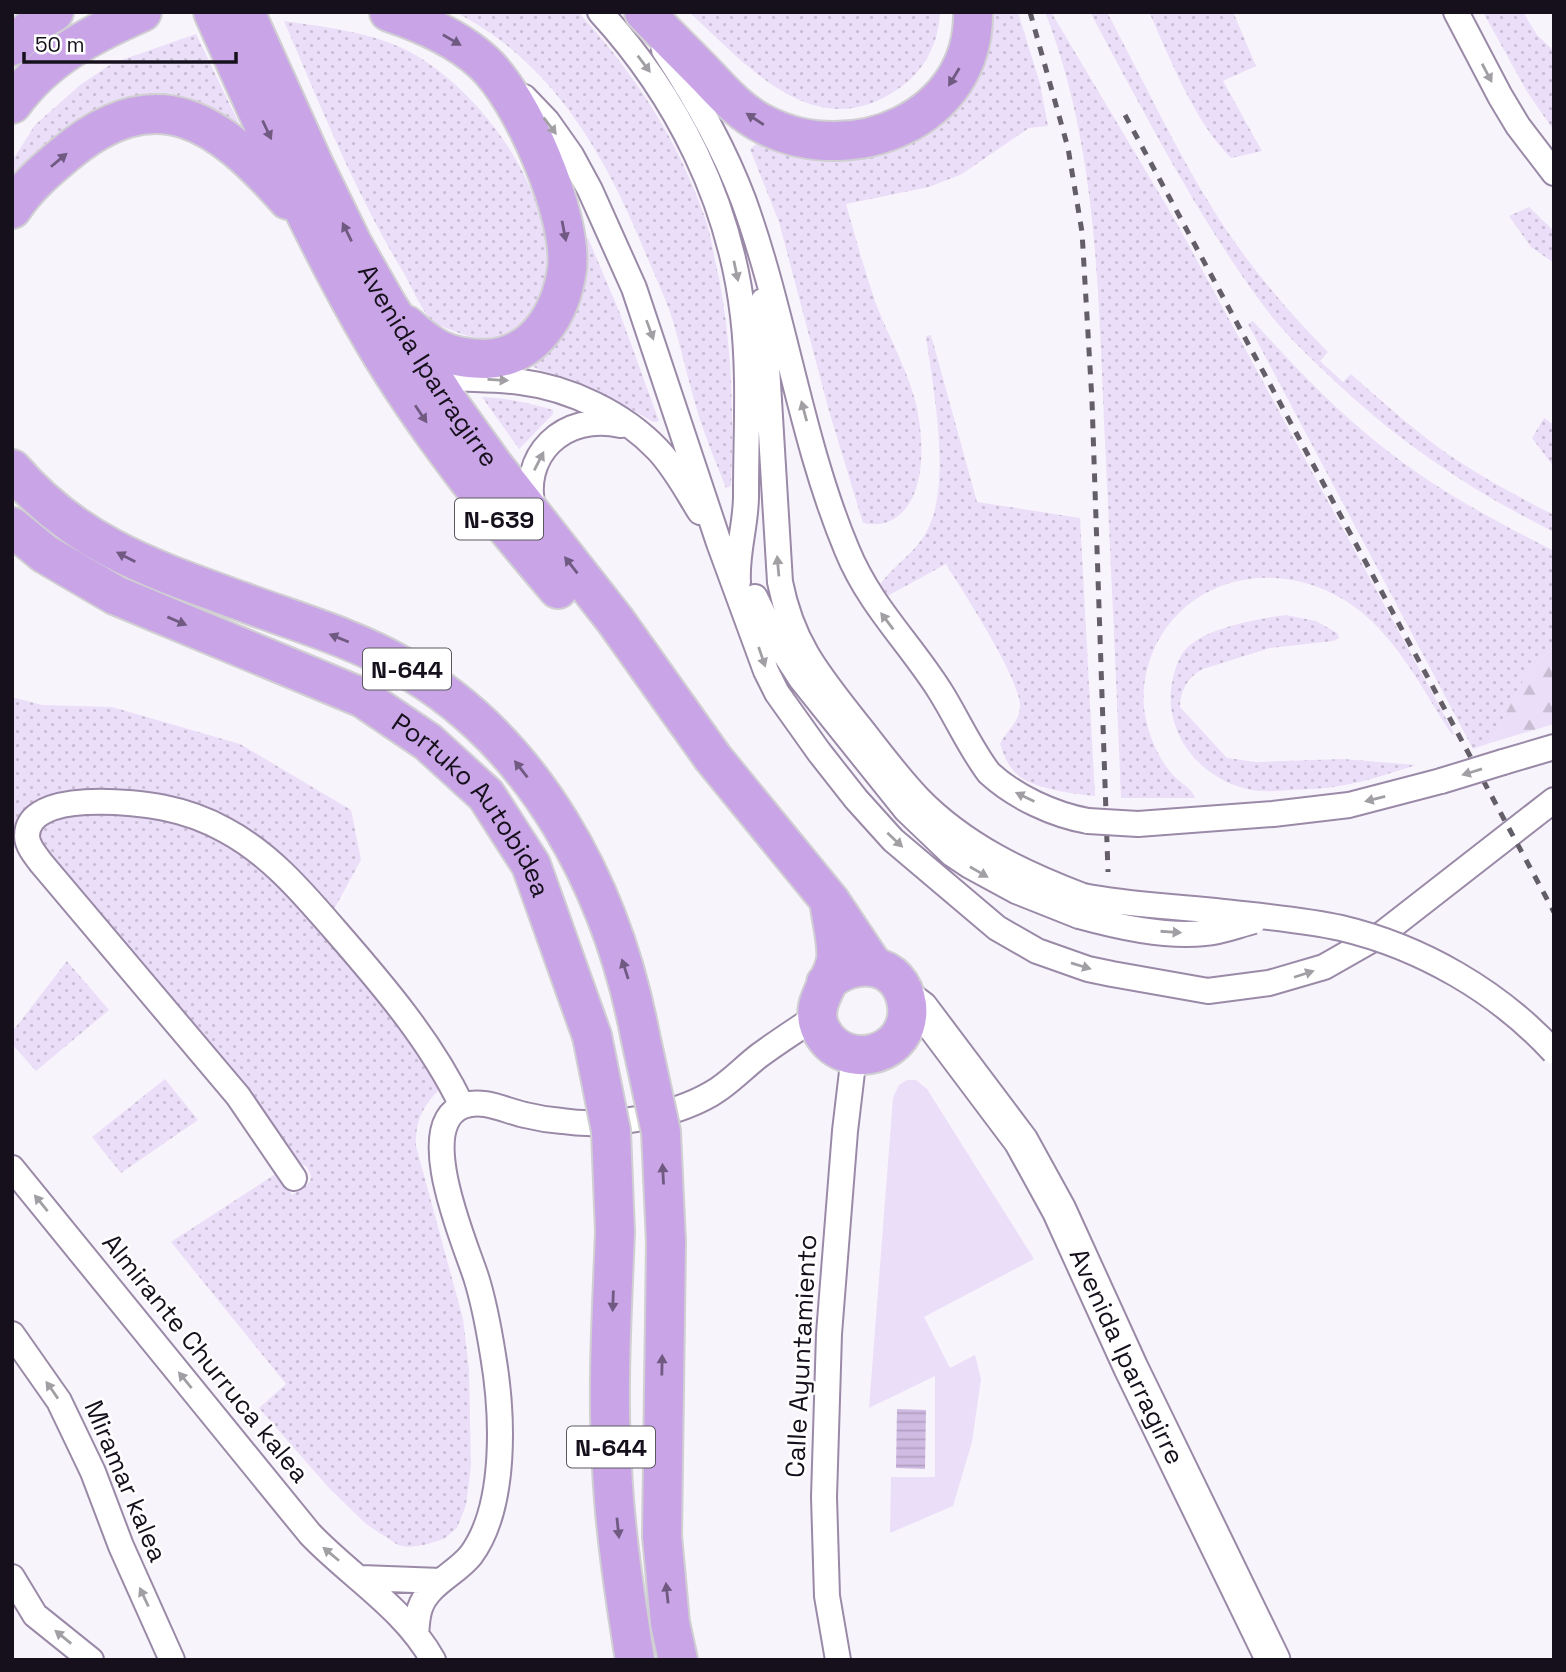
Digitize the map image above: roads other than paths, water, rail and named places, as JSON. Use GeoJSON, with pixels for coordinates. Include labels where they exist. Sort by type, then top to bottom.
{"type":"FeatureCollection","features":[{"type":"Feature","properties":{"kind":"highway"},"geometry":{"type":"LineString","coordinates":[[12,46],[42,19],[54,12]]}},
{"type":"Feature","properties":{"kind":"highway"},"geometry":{"type":"LineString","coordinates":[[12,104],[40,73],[72,46],[142,12]]}},
{"type":"Feature","properties":{"kind":"highway"},"geometry":{"type":"LineString","coordinates":[[386,303],[404,324],[442,351],[474,359],[499,358],[523,349],[552,318],[561,297],[567,267],[566,235],[554,194],[537,148],[516,105],[484,62],[460,44],[389,12]]}},
{"type":"Feature","properties":{"kind":"highway"},"geometry":{"type":"LineString","coordinates":[[642,12],[749,116],[780,132],[806,139],[834,142],[875,138],[889,133],[906,125],[932,106],[961,67],[971,33],[973,12]]}},
{"type":"Feature","properties":{"kind":"highway","name":"Avenida Iparragirre"},"geometry":{"type":"LineString","coordinates":[[235,26],[286,104],[348,233],[430,376],[494,467],[615,620],[713,758],[830,901],[874,967]]}},
{"type":"Feature","properties":{"kind":"highway","name":"N-639"},"geometry":{"type":"LineString","coordinates":[[235,26],[318,237],[375,342],[451,457],[501,521],[605,644],[713,758]]}},
{"type":"Feature","properties":{"kind":"highway"},"geometry":{"type":"LineString","coordinates":[[12,209],[36,179],[74,147],[97,132],[142,114],[161,113],[188,118],[217,133],[247,157],[318,237],[402,358],[410,366],[430,376]]}},
{"type":"Feature","properties":{"kind":"highway","name":"Portuko Autobidea"},"geometry":{"type":"LineString","coordinates":[[13,469],[36,496],[70,525],[100,544],[138,563],[337,637],[400,664],[461,705],[505,749],[552,809],[580,856],[611,928],[631,989],[661,1132],[666,1242],[662,1536],[670,1623],[678,1660]]}},
{"type":"Feature","properties":{"kind":"highway","name":"Portuko Autobidea"},"geometry":{"type":"LineString","coordinates":[[12,527],[45,554],[115,595],[363,698],[428,741],[486,795],[531,866],[592,1036],[611,1131],[615,1233],[611,1365],[612,1469],[626,1607],[635,1660]]}},
{"type":"Feature","properties":{"kind":"highway"},"geometry":{"type":"LineString","coordinates":[[822,1000],[836,974],[848,968],[874,967],[894,978],[906,997],[908,1013],[905,1027],[897,1041],[870,1053],[841,1051],[821,1030],[822,1000],[836,959],[830,901]]}},
{"type":"Feature","properties":{"kind":"street"},"geometry":{"type":"LineString","coordinates":[[600,12],[649,70],[683,127],[720,209],[731,246],[742,307],[746,358],[746,504],[738,562],[739,593]]}},
{"type":"Feature","properties":{"kind":"street"},"geometry":{"type":"LineString","coordinates":[[642,12],[706,117],[754,231],[833,513],[860,581],[940,690],[989,774],[1006,787],[1054,811],[1088,821],[1138,824],[1236,818],[1338,807],[1441,781],[1554,747]]}},
{"type":"Feature","properties":{"kind":"street"},"geometry":{"type":"LineString","coordinates":[[1456,12],[1512,116],[1554,173]]}},
{"type":"Feature","properties":{"kind":"street"},"geometry":{"type":"LineString","coordinates":[[484,62],[547,121],[571,155],[590,190],[634,288],[719,543],[766,671],[777,693],[856,799],[893,840],[997,928],[1037,951],[1060,960],[1112,974],[1208,991],[1296,977],[1347,956],[1382,934],[1554,800]]}},
{"type":"Feature","properties":{"kind":"street"},"geometry":{"type":"LineString","coordinates":[[754,231],[768,359],[780,582],[791,626],[800,645],[821,679],[900,778],[936,815],[977,845],[1081,906]]}},
{"type":"Feature","properties":{"kind":"street"},"geometry":{"type":"LineString","coordinates":[[430,376],[523,382],[596,405],[658,450],[719,543]]}},
{"type":"Feature","properties":{"kind":"street"},"geometry":{"type":"LineString","coordinates":[[541,526],[531,499],[532,480],[538,459],[554,439],[564,431],[590,422],[612,423],[634,430]]}},
{"type":"Feature","properties":{"kind":"street"},"geometry":{"type":"LineString","coordinates":[[700,483],[777,642],[802,679],[906,810],[952,854],[970,866],[1016,891],[1081,906],[1120,902],[1268,918],[1341,928],[1391,943],[1468,981],[1498,1001],[1554,1052]]}},
{"type":"Feature","properties":{"kind":"street"},"geometry":{"type":"LineString","coordinates":[[294,1178],[238,1096],[30,847],[27,836],[38,814],[62,805],[98,801],[166,808],[226,830],[259,852],[290,878],[395,1002],[448,1076],[462,1106]]}},
{"type":"Feature","properties":{"kind":"street","name":"Avenida Iparragirre"},"geometry":{"type":"LineString","coordinates":[[906,997],[921,1008],[1021,1141],[1059,1210],[1137,1380],[1273,1660]]}},
{"type":"Feature","properties":{"kind":"street"},"geometry":{"type":"LineString","coordinates":[[416,1634],[420,1608],[428,1594],[469,1558],[485,1535],[493,1511],[500,1437],[494,1356],[477,1280],[457,1222],[443,1166],[441,1144],[444,1125],[451,1114],[462,1106],[486,1104],[524,1115],[565,1122],[626,1121],[691,1104],[713,1093],[822,1000]]}},
{"type":"Feature","properties":{"kind":"street"},"geometry":{"type":"LineString","coordinates":[[870,1053],[918,1047],[962,1064]]}},
{"type":"Feature","properties":{"kind":"street","name":"Calle Ayuntamiento"},"geometry":{"type":"LineString","coordinates":[[838,1660],[826,1585],[824,1497],[829,1334],[845,1130],[870,1053]]}},
{"type":"Feature","properties":{"kind":"street","name":"Almirante Churruca kalea"},"geometry":{"type":"LineString","coordinates":[[12,1168],[310,1534],[326,1551],[361,1578],[416,1634],[433,1660]]}},
{"type":"Feature","properties":{"kind":"street","name":"Miramar kalea"},"geometry":{"type":"LineString","coordinates":[[12,1334],[59,1401],[93,1472],[121,1546],[172,1660]]}},
{"type":"Feature","properties":{"kind":"street"},"geometry":{"type":"LineString","coordinates":[[12,1577],[35,1615],[91,1660]]}},
{"type":"Feature","properties":{"kind":"street"},"geometry":{"type":"LineString","coordinates":[[361,1578],[441,1581]]}},
{"type":"Feature","properties":{"kind":"railway"},"geometry":{"type":"LineString","coordinates":[[1030,12],[1068,148],[1082,232],[1092,401],[1108,872]]}},
{"type":"Feature","properties":{"kind":"railway"},"geometry":{"type":"LineString","coordinates":[[1125,115],[1554,912]]}}]}
